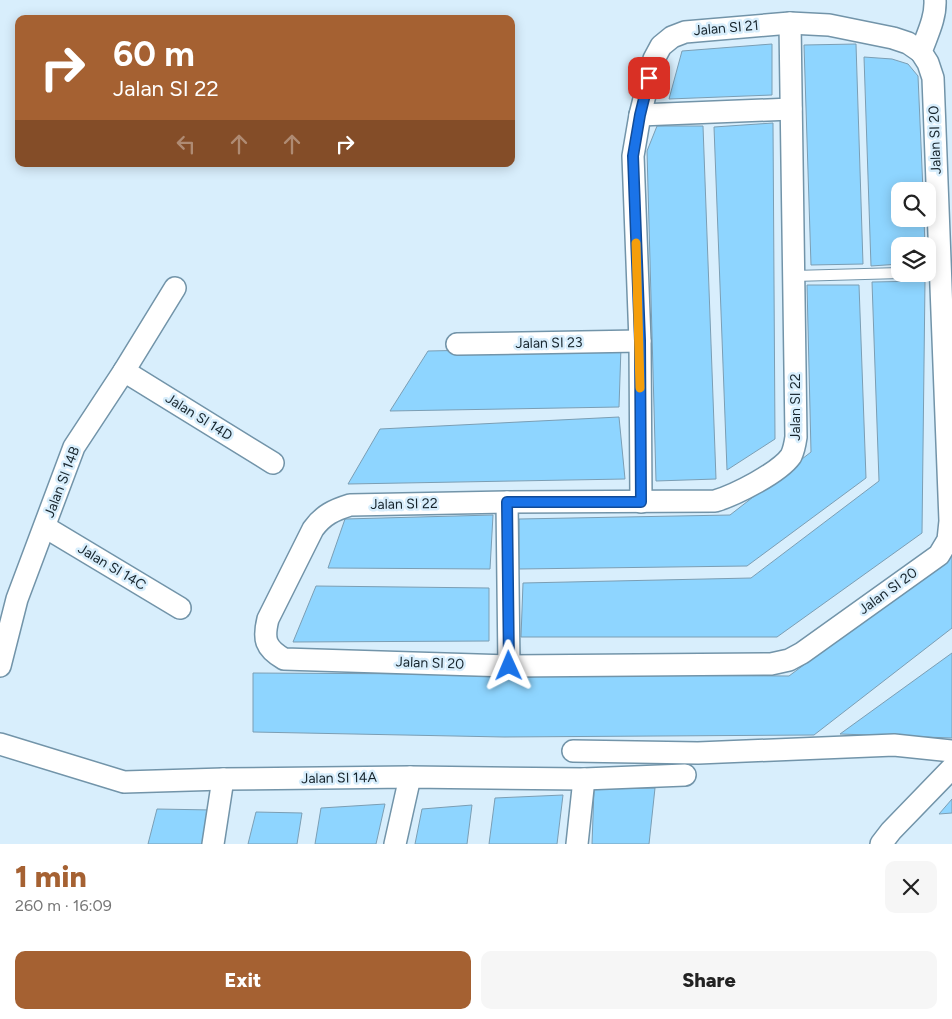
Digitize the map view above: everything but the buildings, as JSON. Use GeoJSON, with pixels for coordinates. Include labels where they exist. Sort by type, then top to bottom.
{"type":"FeatureCollection","features":[{"type":"Feature","properties":{"kind":"street"},"geometry":{"type":"LineString","coordinates":[[921,52],[932,23],[935,0]]}},
{"type":"Feature","properties":{"kind":"street","name":"Jalan SI 21"},"geometry":{"type":"LineString","coordinates":[[641,502],[640,341],[633,156],[640,115],[654,59],[662,46],[672,37],[685,32],[790,23],[829,25],[893,38],[908,43],[921,52]]}},
{"type":"Feature","properties":{"kind":"street","name":"Jalan SI 22"},"geometry":{"type":"LineString","coordinates":[[284,658],[274,653],[268,644],[265,632],[268,618],[316,524],[328,513],[350,505],[507,502],[699,502],[728,497],[739,492],[783,465],[790,457],[794,449],[796,437],[790,23]]}},
{"type":"Feature","properties":{"kind":"street","name":"Jalan SI 20"},"geometry":{"type":"LineString","coordinates":[[921,52],[928,63],[933,78],[945,223],[936,263]]}},
{"type":"Feature","properties":{"kind":"street"},"geometry":{"type":"LineString","coordinates":[[640,115],[791,109]]}},
{"type":"Feature","properties":{"kind":"street","name":"Jalan SI 20"},"geometry":{"type":"LineString","coordinates":[[284,658],[509,666],[771,664],[789,660],[802,653],[939,555],[948,540],[950,522],[935,282]]}},
{"type":"Feature","properties":{"kind":"street","name":"Jalan SI 14B"},"geometry":{"type":"LineString","coordinates":[[0,666],[17,599],[74,447],[175,288]]}},
{"type":"Feature","properties":{"kind":"street","name":"Jalan SI 23"},"geometry":{"type":"LineString","coordinates":[[457,344],[640,341]]}},
{"type":"Feature","properties":{"kind":"street","name":"Jalan SI 14D"},"geometry":{"type":"LineString","coordinates":[[124,371],[273,463]]}},
{"type":"Feature","properties":{"kind":"street"},"geometry":{"type":"LineString","coordinates":[[507,502],[509,666]]}},
{"type":"Feature","properties":{"kind":"street","name":"Jalan SI 14C"},"geometry":{"type":"LineString","coordinates":[[45,527],[180,608]]}},
{"type":"Feature","properties":{"kind":"street","name":"Jalan SI 14A"},"geometry":{"type":"LineString","coordinates":[[0,744],[124,782],[410,777],[584,779],[685,775]]}},
{"type":"Feature","properties":{"kind":"street"},"geometry":{"type":"LineString","coordinates":[[573,751],[698,753],[894,745],[952,751]]}},
{"type":"Feature","properties":{"kind":"street"},"geometry":{"type":"LineString","coordinates":[[881,844],[891,831],[952,768]]}},
{"type":"Feature","properties":{"kind":"street"},"geometry":{"type":"LineString","coordinates":[[394,844],[410,777]]}},
{"type":"Feature","properties":{"kind":"street"},"geometry":{"type":"LineString","coordinates":[[213,844],[223,779]]}},
{"type":"Feature","properties":{"kind":"street"},"geometry":{"type":"LineString","coordinates":[[577,844],[584,779]]}},
{"type":"Feature","properties":{"kind":"lane"},"geometry":{"type":"LineString","coordinates":[[794,276],[891,273]]}},
{"type":"Feature","properties":{"kind":"slow traffic"},"geometry":{"type":"LineString","coordinates":[[636,243],[640,388]]}},
{"type":"Feature","properties":{"kind":"route"},"geometry":{"type":"LineString","coordinates":[[509,666],[507,502],[641,502],[640,341],[633,156],[649,78]]}}]}
